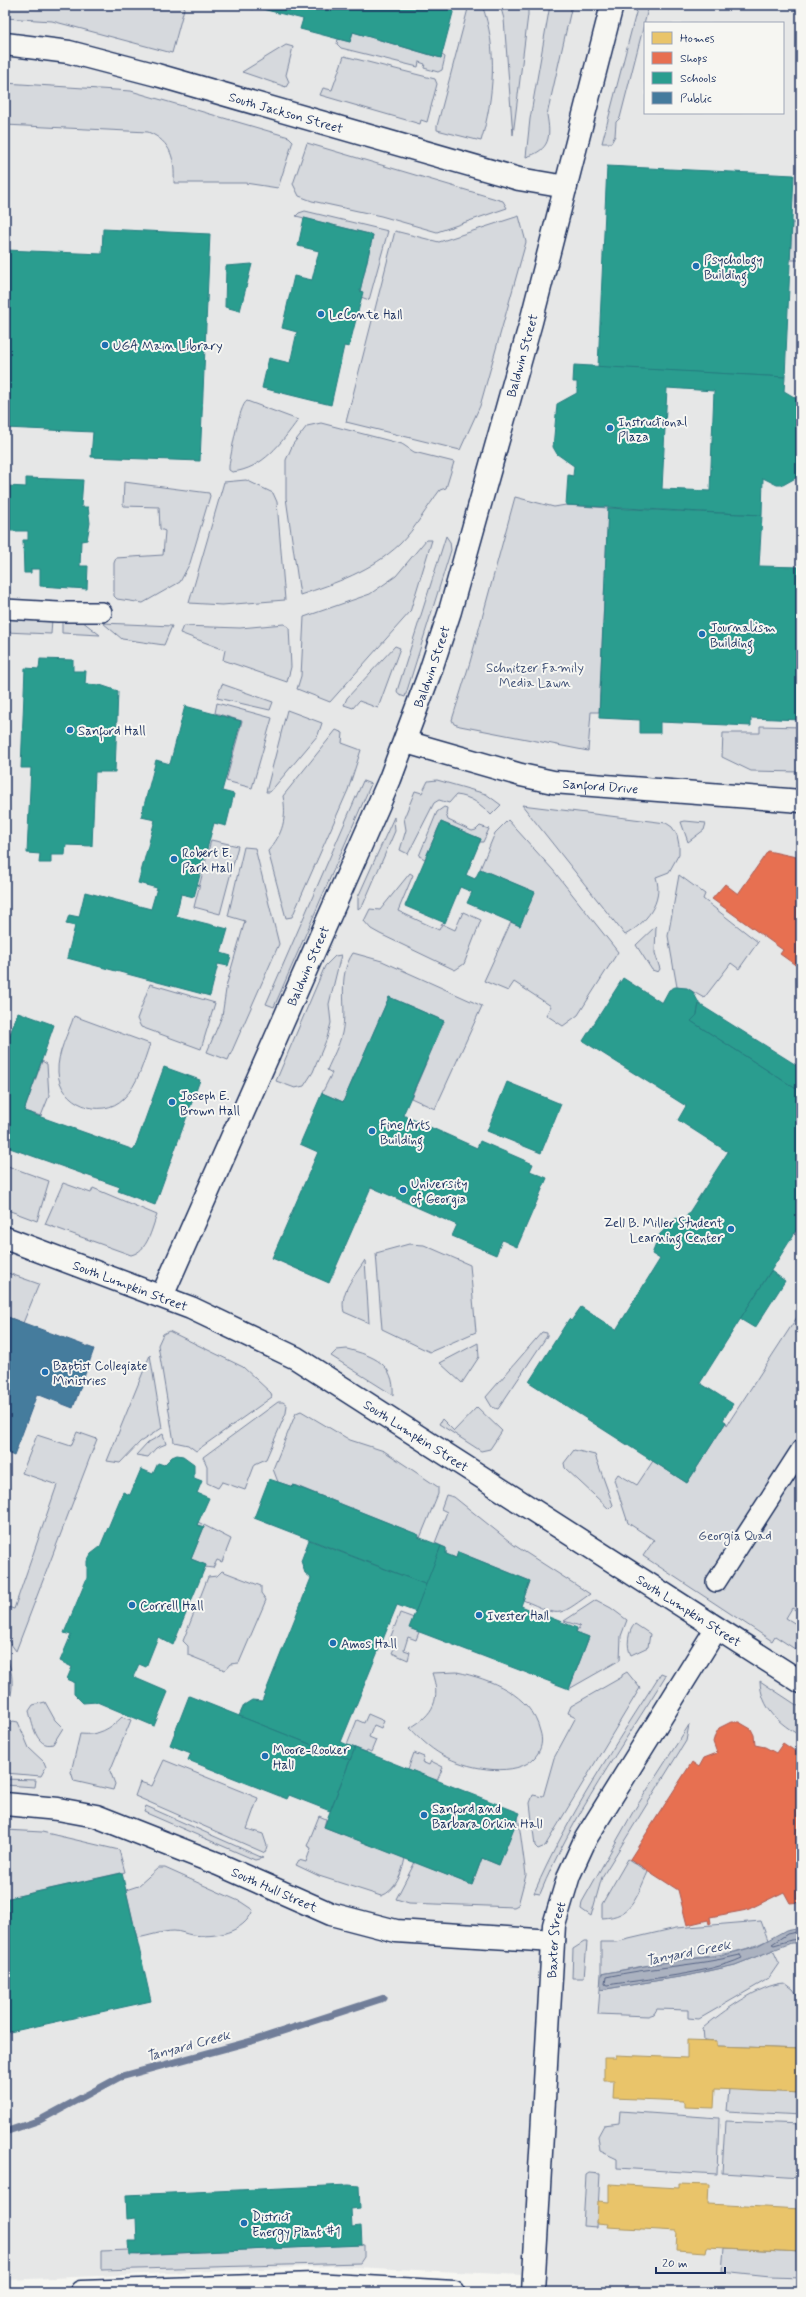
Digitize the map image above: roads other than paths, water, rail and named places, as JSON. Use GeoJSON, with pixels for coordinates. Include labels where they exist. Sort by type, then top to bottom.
{"type":"FeatureCollection","features":[{"type":"Feature","properties":{"kind":"street","name":"Baldwin Street"},"geometry":{"type":"LineString","coordinates":[[162,1296],[406,742],[450,611],[531,322],[612,5]]}},
{"type":"Feature","properties":{"kind":"street","name":"South Jackson Street"},"geometry":{"type":"LineString","coordinates":[[5,44],[69,52],[157,75],[519,179],[566,187]]}},
{"type":"Feature","properties":{"kind":"street"},"geometry":{"type":"LineString","coordinates":[[5,608],[58,612],[102,612]]}},
{"type":"Feature","properties":{"kind":"street","name":"Sanford Drive"},"geometry":{"type":"LineString","coordinates":[[406,742],[521,775],[554,782],[801,801]]}},
{"type":"Feature","properties":{"kind":"street","name":"South Lumpkin Street"},"geometry":{"type":"LineString","coordinates":[[5,1238],[162,1296],[296,1358],[716,1629],[801,1682]]}},
{"type":"Feature","properties":{"kind":"street"},"geometry":{"type":"LineString","coordinates":[[716,1582],[801,1450]]}},
{"type":"Feature","properties":{"kind":"street","name":"Baxter Street"},"geometry":{"type":"LineString","coordinates":[[533,2292],[554,1925],[569,1875],[586,1838],[716,1629]]}},
{"type":"Feature","properties":{"kind":"street","name":"South Hull Street"},"geometry":{"type":"LineString","coordinates":[[5,1804],[58,1808],[96,1816],[218,1864],[332,1914],[396,1931],[553,1941]]}},
{"type":"Feature","properties":{"kind":"street"},"geometry":{"type":"LineString","coordinates":[[81,2292],[314,2284],[454,2292]]}},
{"type":"Feature","properties":{"kind":"water"},"geometry":{"type":"Polygon","coordinates":[[[801,1927],[801,1943],[791,1943],[735,1965],[691,1975],[600,1990],[601,1974],[679,1960],[721,1956],[757,1946],[786,1930],[801,1927]]]}},
{"type":"Feature","properties":{"kind":"waterway","name":"Tanyard Creek"},"geometry":{"type":"LineString","coordinates":[[5,2132],[40,2120],[120,2077],[252,2041],[384,1998]]}},
{"type":"Feature","properties":{"kind":"place","name":"Psychology Building"},"geometry":{"type":"Point","coordinates":[696,266]}},
{"type":"Feature","properties":{"kind":"place","name":"LeConte Hall"},"geometry":{"type":"Point","coordinates":[321,314]}},
{"type":"Feature","properties":{"kind":"place","name":"UGA Main Library"},"geometry":{"type":"Point","coordinates":[105,345]}},
{"type":"Feature","properties":{"kind":"place","name":"Instructional Plaza"},"geometry":{"type":"Point","coordinates":[610,428]}},
{"type":"Feature","properties":{"kind":"place","name":"Journalism Building"},"geometry":{"type":"Point","coordinates":[702,634]}},
{"type":"Feature","properties":{"kind":"place","name":"Sanford Hall"},"geometry":{"type":"Point","coordinates":[70,730]}},
{"type":"Feature","properties":{"kind":"place","name":"Robert E. Park Hall"},"geometry":{"type":"Point","coordinates":[174,859]}},
{"type":"Feature","properties":{"kind":"place","name":"Joseph E. Brown Hall"},"geometry":{"type":"Point","coordinates":[172,1102]}},
{"type":"Feature","properties":{"kind":"place","name":"Fine Arts Building"},"geometry":{"type":"Point","coordinates":[372,1131]}},
{"type":"Feature","properties":{"kind":"place","name":"University of Georgia"},"geometry":{"type":"Point","coordinates":[403,1190]}},
{"type":"Feature","properties":{"kind":"place","name":"Zell B. Miller Student Learning Center"},"geometry":{"type":"Point","coordinates":[731,1229]}},
{"type":"Feature","properties":{"kind":"place","name":"Baptist Collegiate Ministries"},"geometry":{"type":"Point","coordinates":[45,1372]}},
{"type":"Feature","properties":{"kind":"place","name":"Correll Hall"},"geometry":{"type":"Point","coordinates":[132,1605]}},
{"type":"Feature","properties":{"kind":"place","name":"Ivester Hall"},"geometry":{"type":"Point","coordinates":[479,1615]}},
{"type":"Feature","properties":{"kind":"place","name":"Amos Hall"},"geometry":{"type":"Point","coordinates":[333,1643]}},
{"type":"Feature","properties":{"kind":"place","name":"Moore-Rooker Hall"},"geometry":{"type":"Point","coordinates":[265,1756]}},
{"type":"Feature","properties":{"kind":"place","name":"Sanford and Barbara Orkin Hall"},"geometry":{"type":"Point","coordinates":[424,1815]}},
{"type":"Feature","properties":{"kind":"place","name":"District Energy Plant #1"},"geometry":{"type":"Point","coordinates":[244,2223]}},
{"type":"Feature","properties":{"kind":"park label","name":"Schnitzer Family Media Lawn"},"geometry":{"type":"Point","coordinates":[535,674]}},
{"type":"Feature","properties":{"kind":"park label","name":"Georgia Quad"},"geometry":{"type":"Point","coordinates":[735,1535]}}]}
